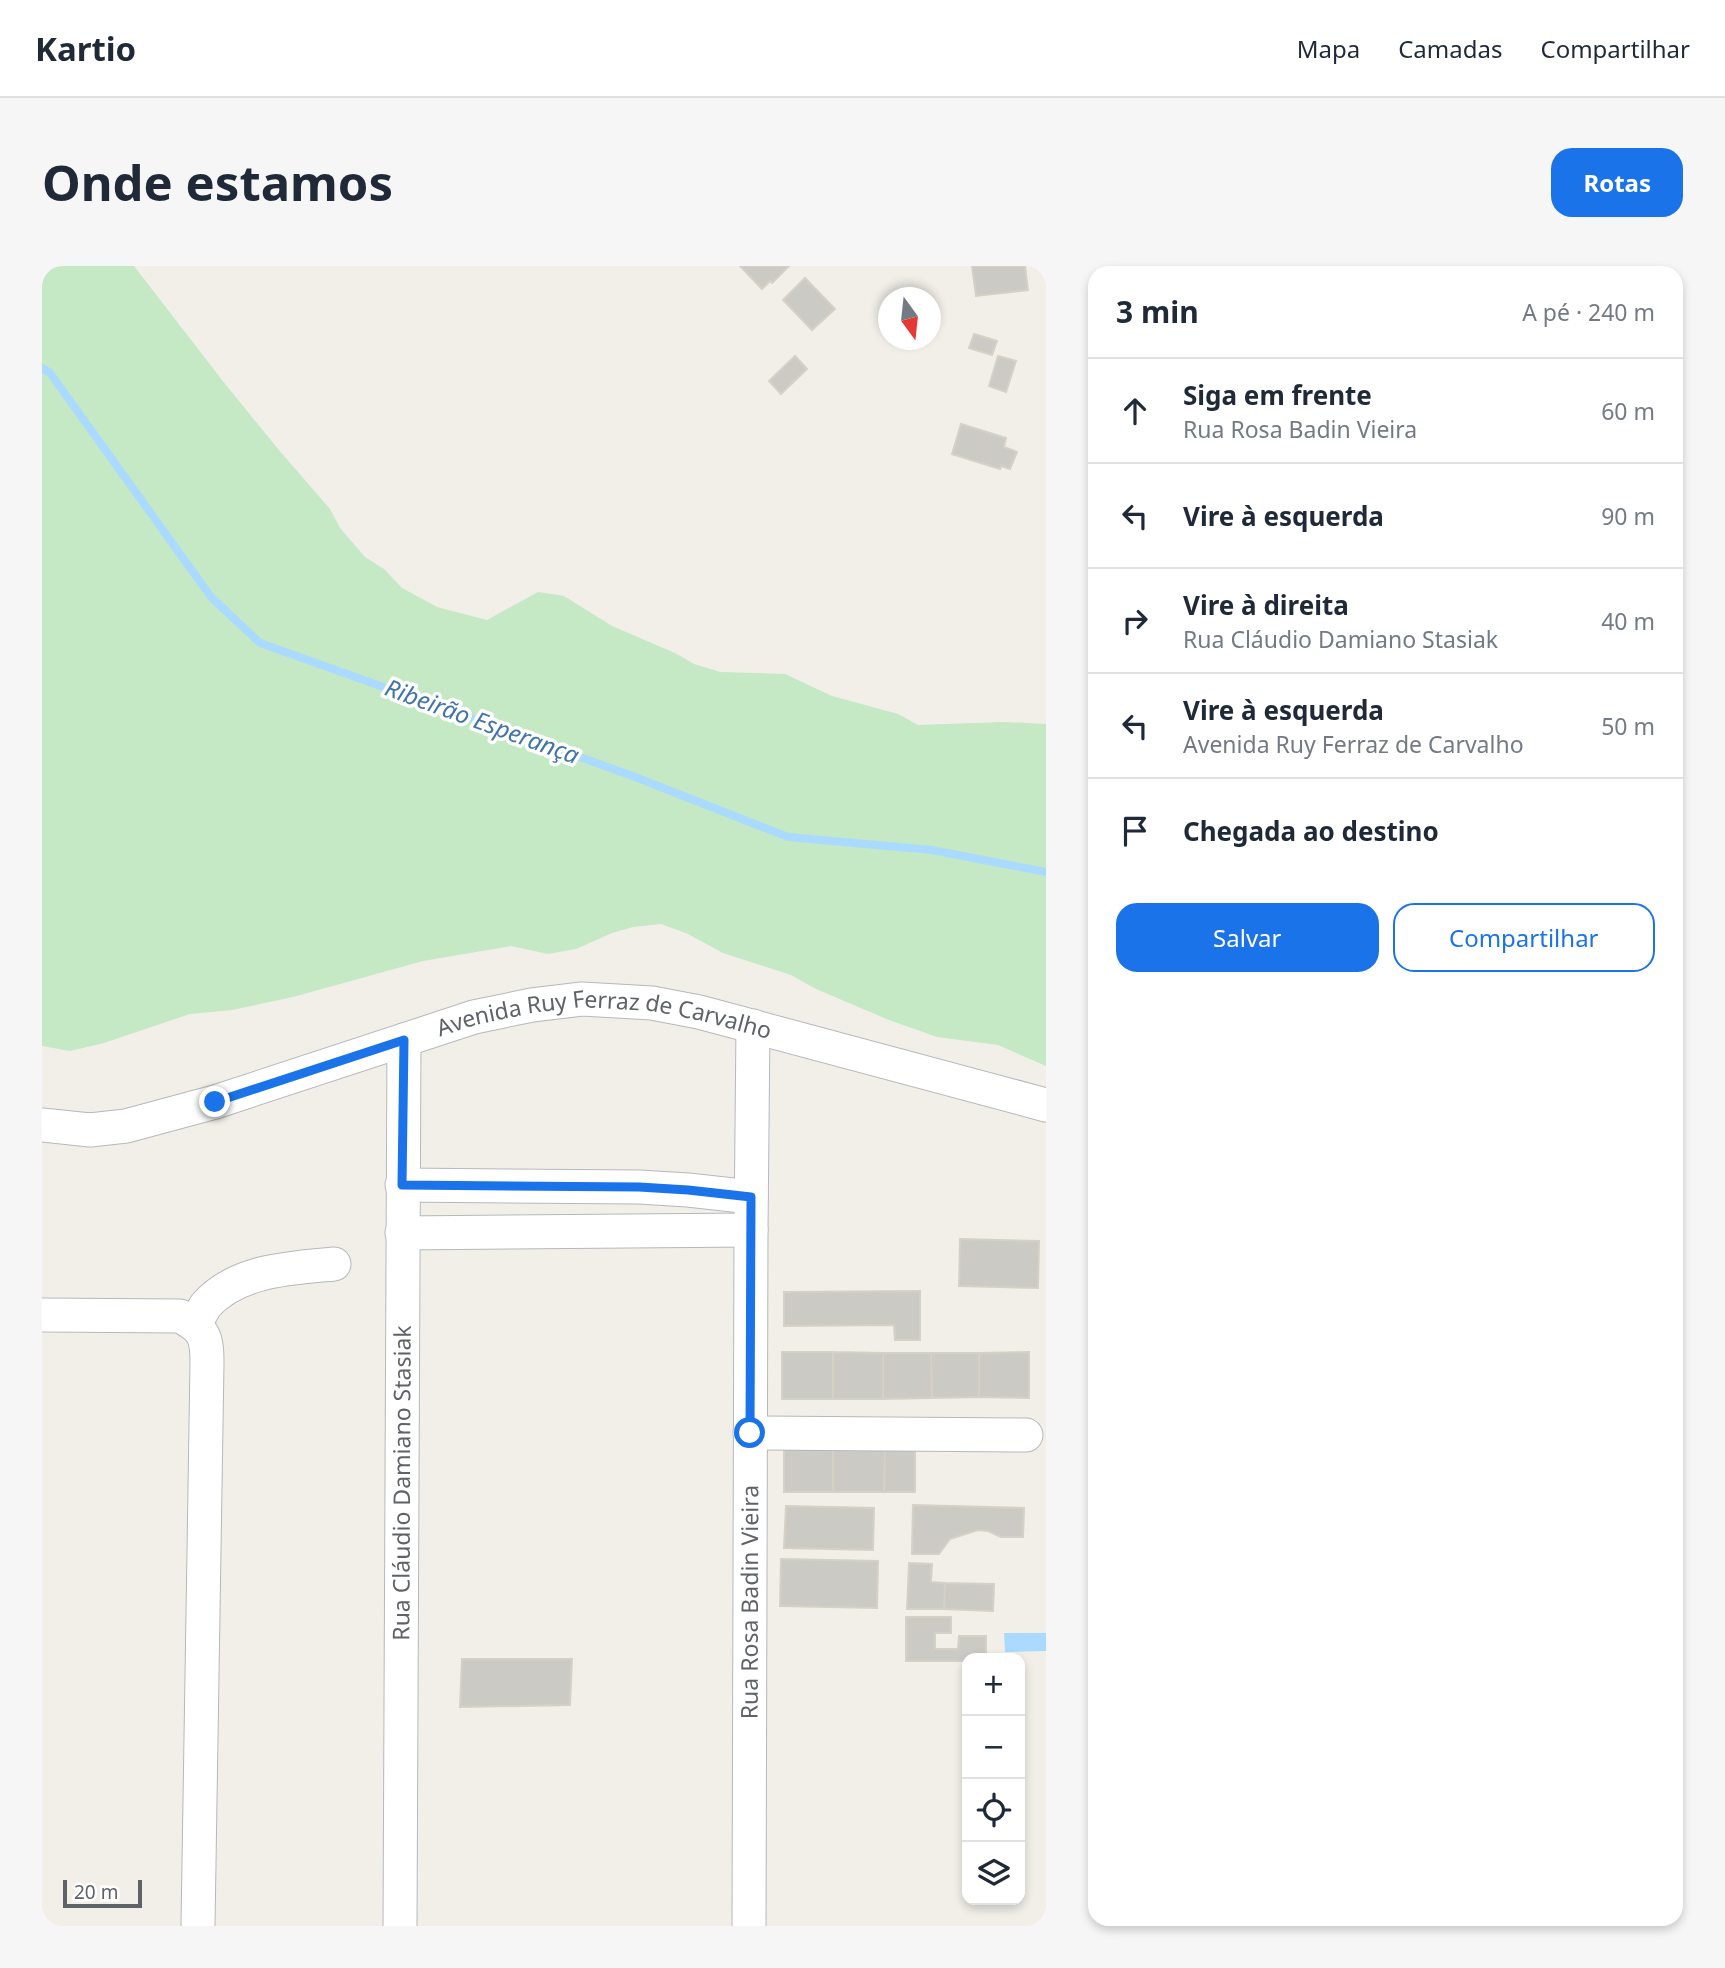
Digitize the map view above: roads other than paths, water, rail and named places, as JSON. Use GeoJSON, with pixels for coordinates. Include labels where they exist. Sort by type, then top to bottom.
{"type":"FeatureCollection","features":[{"type":"Feature","properties":{"kind":"street","name":"Avenida Ruy Ferraz de Carvalho"},"geometry":{"type":"LineString","coordinates":[[42,1125],[90,1130],[126,1126],[215,1102],[474,1017],[532,1005],[582,999],[652,1003],[699,1012],[1046,1105]]}},
{"type":"Feature","properties":{"kind":"street","name":"Rua Rosa Badin Vieira"},"geometry":{"type":"LineString","coordinates":[[749,1926],[753,1026]]}},
{"type":"Feature","properties":{"kind":"street","name":"Rua Cláudio Damiano Stasiak"},"geometry":{"type":"LineString","coordinates":[[400,1926],[404,1040]]}},
{"type":"Feature","properties":{"kind":"street"},"geometry":{"type":"LineString","coordinates":[[402,1185],[639,1187],[751,1197]]}},
{"type":"Feature","properties":{"kind":"street"},"geometry":{"type":"LineString","coordinates":[[402,1233],[751,1230]]}},
{"type":"Feature","properties":{"kind":"street"},"geometry":{"type":"LineString","coordinates":[[195,1324],[205,1306],[238,1283],[273,1270],[334,1264]]}},
{"type":"Feature","properties":{"kind":"street"},"geometry":{"type":"LineString","coordinates":[[42,1315],[180,1316],[195,1324],[205,1335],[208,1363],[198,1926]]}},
{"type":"Feature","properties":{"kind":"street"},"geometry":{"type":"LineString","coordinates":[[750,1433],[1026,1435]]}},
{"type":"Feature","properties":{"kind":"water"},"geometry":{"type":"Polygon","coordinates":[[[1004,1633],[1046,1633],[1046,1651],[1005,1652],[1004,1633]]]}},
{"type":"Feature","properties":{"kind":"waterway","name":"Ribeirão Esperança"},"geometry":{"type":"LineString","coordinates":[[42,368],[50,373],[211,597],[260,643],[630,775],[788,837],[932,850],[1046,872]]}}]}
